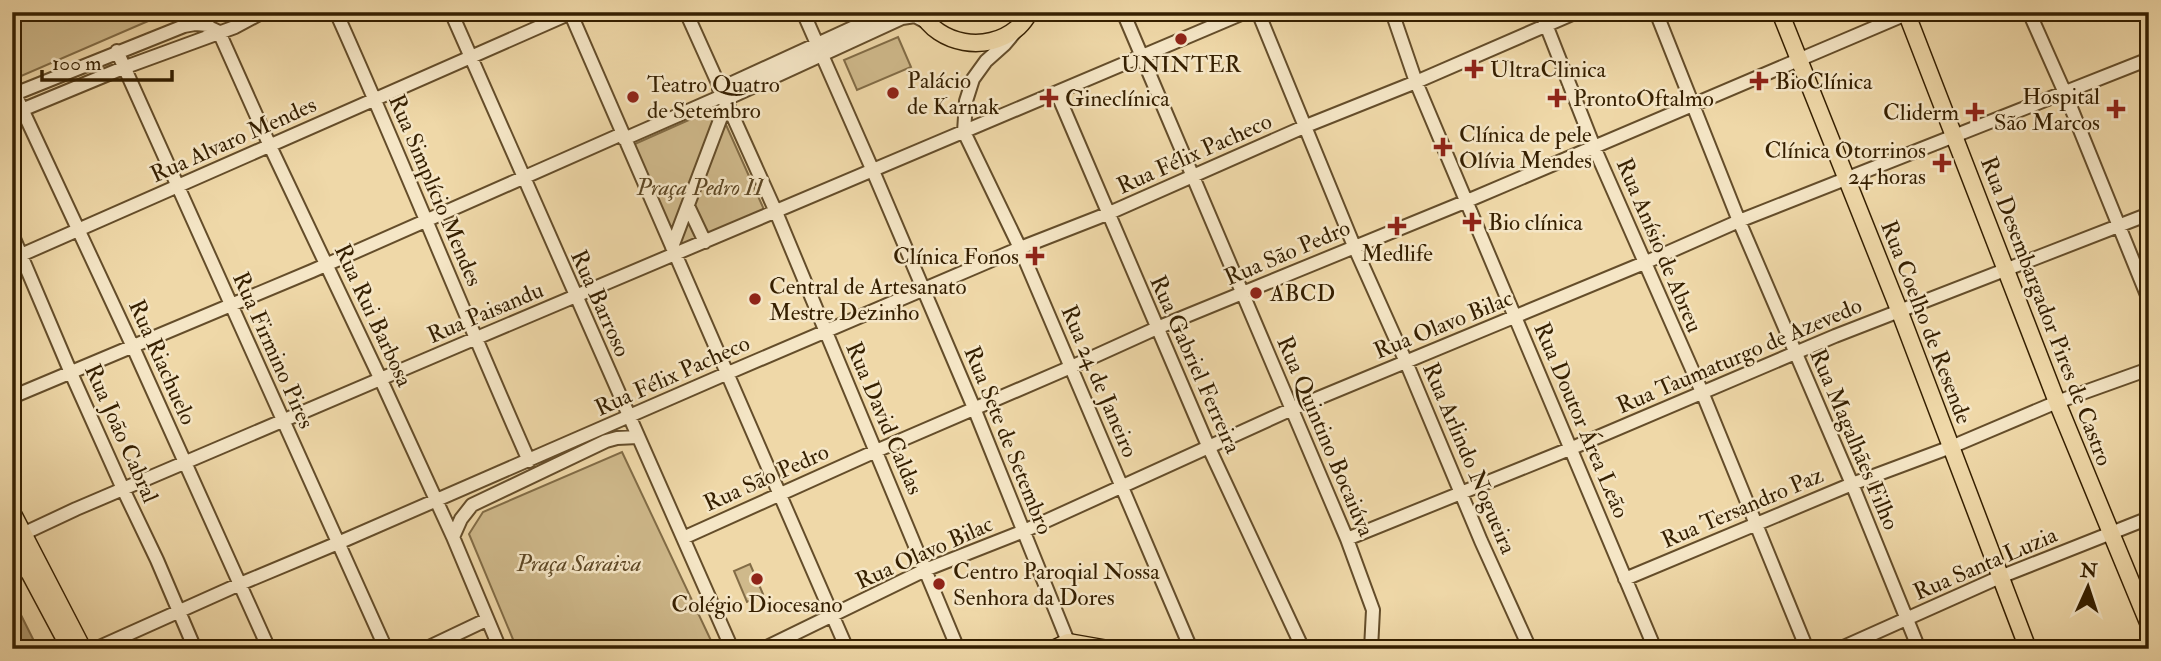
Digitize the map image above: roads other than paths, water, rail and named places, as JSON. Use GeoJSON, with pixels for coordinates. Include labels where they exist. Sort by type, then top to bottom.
{"type":"FeatureCollection","features":[{"type":"Feature","properties":{"kind":"main road"},"geometry":{"type":"LineString","coordinates":[[924,17],[943,36],[977,43],[992,41],[1018,28],[1030,12]]}},
{"type":"Feature","properties":{"kind":"main road","name":"Rua Coelho de Resende"},"geometry":{"type":"LineString","coordinates":[[1780,12],[1899,310],[2028,649]]}},
{"type":"Feature","properties":{"kind":"main road","name":"Rua Desembargador Pires de Castro"},"geometry":{"type":"LineString","coordinates":[[1908,13],[2057,402],[2149,625]]}},
{"type":"Feature","properties":{"kind":"main road"},"geometry":{"type":"LineString","coordinates":[[12,512],[18,536],[83,649]]}},
{"type":"Feature","properties":{"kind":"main road"},"geometry":{"type":"LineString","coordinates":[[12,547],[30,574],[62,648]]}},
{"type":"Feature","properties":{"kind":"main road"},"geometry":{"type":"LineString","coordinates":[[12,555],[62,648]]}},
{"type":"Feature","properties":{"kind":"main road"},"geometry":{"type":"LineString","coordinates":[[1053,649],[1078,642],[1108,649]]}},
{"type":"Feature","properties":{"kind":"street"},"geometry":{"type":"LineString","coordinates":[[193,12],[202,24]]}},
{"type":"Feature","properties":{"kind":"street"},"geometry":{"type":"LineString","coordinates":[[17,112],[123,68],[224,31],[263,12]]}},
{"type":"Feature","properties":{"kind":"street","name":"Rua Simplício Mendes"},"geometry":{"type":"LineString","coordinates":[[336,12],[529,461]]}},
{"type":"Feature","properties":{"kind":"street","name":"Rua Barroso"},"geometry":{"type":"LineString","coordinates":[[450,12],[732,649]]}},
{"type":"Feature","properties":{"kind":"street","name":"Rua David Caldas"},"geometry":{"type":"LineString","coordinates":[[686,12],[776,212],[958,649]]}},
{"type":"Feature","properties":{"kind":"street","name":"Rua Sete de Setembro"},"geometry":{"type":"LineString","coordinates":[[803,12],[974,408],[1070,645]]}},
{"type":"Feature","properties":{"kind":"street"},"geometry":{"type":"LineString","coordinates":[[869,27],[887,12]]}},
{"type":"Feature","properties":{"kind":"street","name":"Rua Quintino Bocaiúva"},"geometry":{"type":"LineString","coordinates":[[1123,12],[1347,539],[1373,610],[1371,649]]}},
{"type":"Feature","properties":{"kind":"street","name":"Rua Paisandu"},"geometry":{"type":"LineString","coordinates":[[18,536],[674,251],[705,242],[1246,12]]}},
{"type":"Feature","properties":{"kind":"street","name":"Rua Arlindo Nogueira"},"geometry":{"type":"LineString","coordinates":[[1258,12],[1354,246],[1530,649]]}},
{"type":"Feature","properties":{"kind":"street","name":"Rua Doutor Área Leão"},"geometry":{"type":"LineString","coordinates":[[1392,12],[1416,82],[1656,649]]}},
{"type":"Feature","properties":{"kind":"street","name":"Rua Félix Pacheco"},"geometry":{"type":"LineString","coordinates":[[95,649],[825,331],[1107,214],[1306,126],[1416,82],[1543,19],[1577,12]]}},
{"type":"Feature","properties":{"kind":"street","name":"Rua Magalhães Filho"},"geometry":{"type":"LineString","coordinates":[[1656,12],[1739,221],[1852,484],[1919,649]]}},
{"type":"Feature","properties":{"kind":"street"},"geometry":{"type":"LineString","coordinates":[[2029,12],[2149,300]]}},
{"type":"Feature","properties":{"kind":"street"},"geometry":{"type":"LineString","coordinates":[[571,13],[846,649]]}},
{"type":"Feature","properties":{"kind":"street","name":"Rua Alvaro Mendes"},"geometry":{"type":"LineString","coordinates":[[17,257],[571,13]]}},
{"type":"Feature","properties":{"kind":"street","name":"Rua São Pedro"},"geometry":{"type":"LineString","coordinates":[[683,538],[876,450],[1157,328],[1694,106],[1908,13]]}},
{"type":"Feature","properties":{"kind":"street"},"geometry":{"type":"LineString","coordinates":[[12,397],[328,264],[523,178],[723,97],[738,87],[869,27],[910,16],[924,17]]}},
{"type":"Feature","properties":{"kind":"street","name":"Rua Anísio de Abreu"},"geometry":{"type":"LineString","coordinates":[[1543,19],[1594,146],[1757,523],[1807,649]]}},
{"type":"Feature","properties":{"kind":"street"},"geometry":{"type":"LineString","coordinates":[[14,94],[184,26],[202,24],[224,31]]}},
{"type":"Feature","properties":{"kind":"street"},"geometry":{"type":"LineString","coordinates":[[964,132],[966,101],[973,79],[986,61],[1018,28]]}},
{"type":"Feature","properties":{"kind":"street","name":"Rua Rui Barbosa"},"geometry":{"type":"LineString","coordinates":[[224,31],[270,146],[328,264],[453,537],[500,649]]}},
{"type":"Feature","properties":{"kind":"street","name":"Rua Firmino Pires"},"geometry":{"type":"LineString","coordinates":[[117,51],[386,649]]}},
{"type":"Feature","properties":{"kind":"street","name":"Rua Olavo Bilac"},"geometry":{"type":"LineString","coordinates":[[763,649],[925,570],[1024,531],[1292,409],[1739,221],[2149,59]]}},
{"type":"Feature","properties":{"kind":"street","name":"Rua Gabriel Ferreira"},"geometry":{"type":"LineString","coordinates":[[1057,93],[1209,448],[1303,649]]}},
{"type":"Feature","properties":{"kind":"street","name":"Rua Riachuelo"},"geometry":{"type":"LineString","coordinates":[[14,94],[17,112],[79,231],[134,346],[269,649]]}},
{"type":"Feature","properties":{"kind":"street"},"geometry":{"type":"LineString","coordinates":[[674,251],[723,97]]}},
{"type":"Feature","properties":{"kind":"street","name":"Rua 24 de Janeiro"},"geometry":{"type":"LineString","coordinates":[[964,132],[1020,248],[1191,649]]}},
{"type":"Feature","properties":{"kind":"street"},"geometry":{"type":"LineString","coordinates":[[688,206],[705,242]]}},
{"type":"Feature","properties":{"kind":"street","name":"Rua Taumaturgo de Azevedo"},"geometry":{"type":"LineString","coordinates":[[1347,539],[1572,448],[1899,310],[2149,214]]}},
{"type":"Feature","properties":{"kind":"street","name":"Rua João Cabral"},"geometry":{"type":"LineString","coordinates":[[12,234],[17,257],[157,560],[195,649]]}},
{"type":"Feature","properties":{"kind":"street","name":"Rua Tersandro Paz"},"geometry":{"type":"LineString","coordinates":[[1625,579],[1852,484],[1951,447],[2057,402],[2149,369]]}},
{"type":"Feature","properties":{"kind":"street"},"geometry":{"type":"LineString","coordinates":[[453,537],[472,505],[606,441],[638,438]]}},
{"type":"Feature","properties":{"kind":"street","name":"Rua Santa Luzia"},"geometry":{"type":"LineString","coordinates":[[1839,649],[2000,577],[2149,518]]}},
{"type":"Feature","properties":{"kind":"street"},"geometry":{"type":"LineString","coordinates":[[425,649],[486,620]]}},
{"type":"Feature","properties":{"kind":"place","name":"UNINTER"},"geometry":{"type":"Point","coordinates":[1181,39]}},
{"type":"Feature","properties":{"kind":"place","name":"UltraClinica"},"geometry":{"type":"Point","coordinates":[1474,69]}},
{"type":"Feature","properties":{"kind":"place","name":"BioClínica"},"geometry":{"type":"Point","coordinates":[1759,81]}},
{"type":"Feature","properties":{"kind":"place","name":"Palácio de Karnak"},"geometry":{"type":"Point","coordinates":[893,93]}},
{"type":"Feature","properties":{"kind":"place","name":"Teatro Quatro de Setembro"},"geometry":{"type":"Point","coordinates":[633,97]}},
{"type":"Feature","properties":{"kind":"place","name":"Gineclínica"},"geometry":{"type":"Point","coordinates":[1049,98]}},
{"type":"Feature","properties":{"kind":"place","name":"ProntoOftalmo"},"geometry":{"type":"Point","coordinates":[1557,98]}},
{"type":"Feature","properties":{"kind":"place","name":"Hospital São Marcos"},"geometry":{"type":"Point","coordinates":[2116,109]}},
{"type":"Feature","properties":{"kind":"place","name":"Cliderm"},"geometry":{"type":"Point","coordinates":[1975,112]}},
{"type":"Feature","properties":{"kind":"place","name":"Clínica de pele Olívia Mendes"},"geometry":{"type":"Point","coordinates":[1443,147]}},
{"type":"Feature","properties":{"kind":"place","name":"Clínica Otorrinos 24 horas"},"geometry":{"type":"Point","coordinates":[1942,163]}},
{"type":"Feature","properties":{"kind":"place","name":"Bio clínica"},"geometry":{"type":"Point","coordinates":[1472,222]}},
{"type":"Feature","properties":{"kind":"place","name":"Medlife"},"geometry":{"type":"Point","coordinates":[1397,226]}},
{"type":"Feature","properties":{"kind":"place","name":"Clínica Fonos"},"geometry":{"type":"Point","coordinates":[1035,256]}},
{"type":"Feature","properties":{"kind":"place","name":"ABCD"},"geometry":{"type":"Point","coordinates":[1256,293]}},
{"type":"Feature","properties":{"kind":"place","name":"Central de Artesanato Mestre Dezinho"},"geometry":{"type":"Point","coordinates":[755,299]}},
{"type":"Feature","properties":{"kind":"place","name":"Colégio Diocesano"},"geometry":{"type":"Point","coordinates":[757,579]}},
{"type":"Feature","properties":{"kind":"place","name":"Centro Paroqial Nossa Senhora da Dores"},"geometry":{"type":"Point","coordinates":[939,584]}},
{"type":"Feature","properties":{"kind":"park label","name":"Praça Pedro II"},"geometry":{"type":"Point","coordinates":[700,187]}},
{"type":"Feature","properties":{"kind":"park label","name":"Praça Saraiva"},"geometry":{"type":"Point","coordinates":[579,563]}}]}
